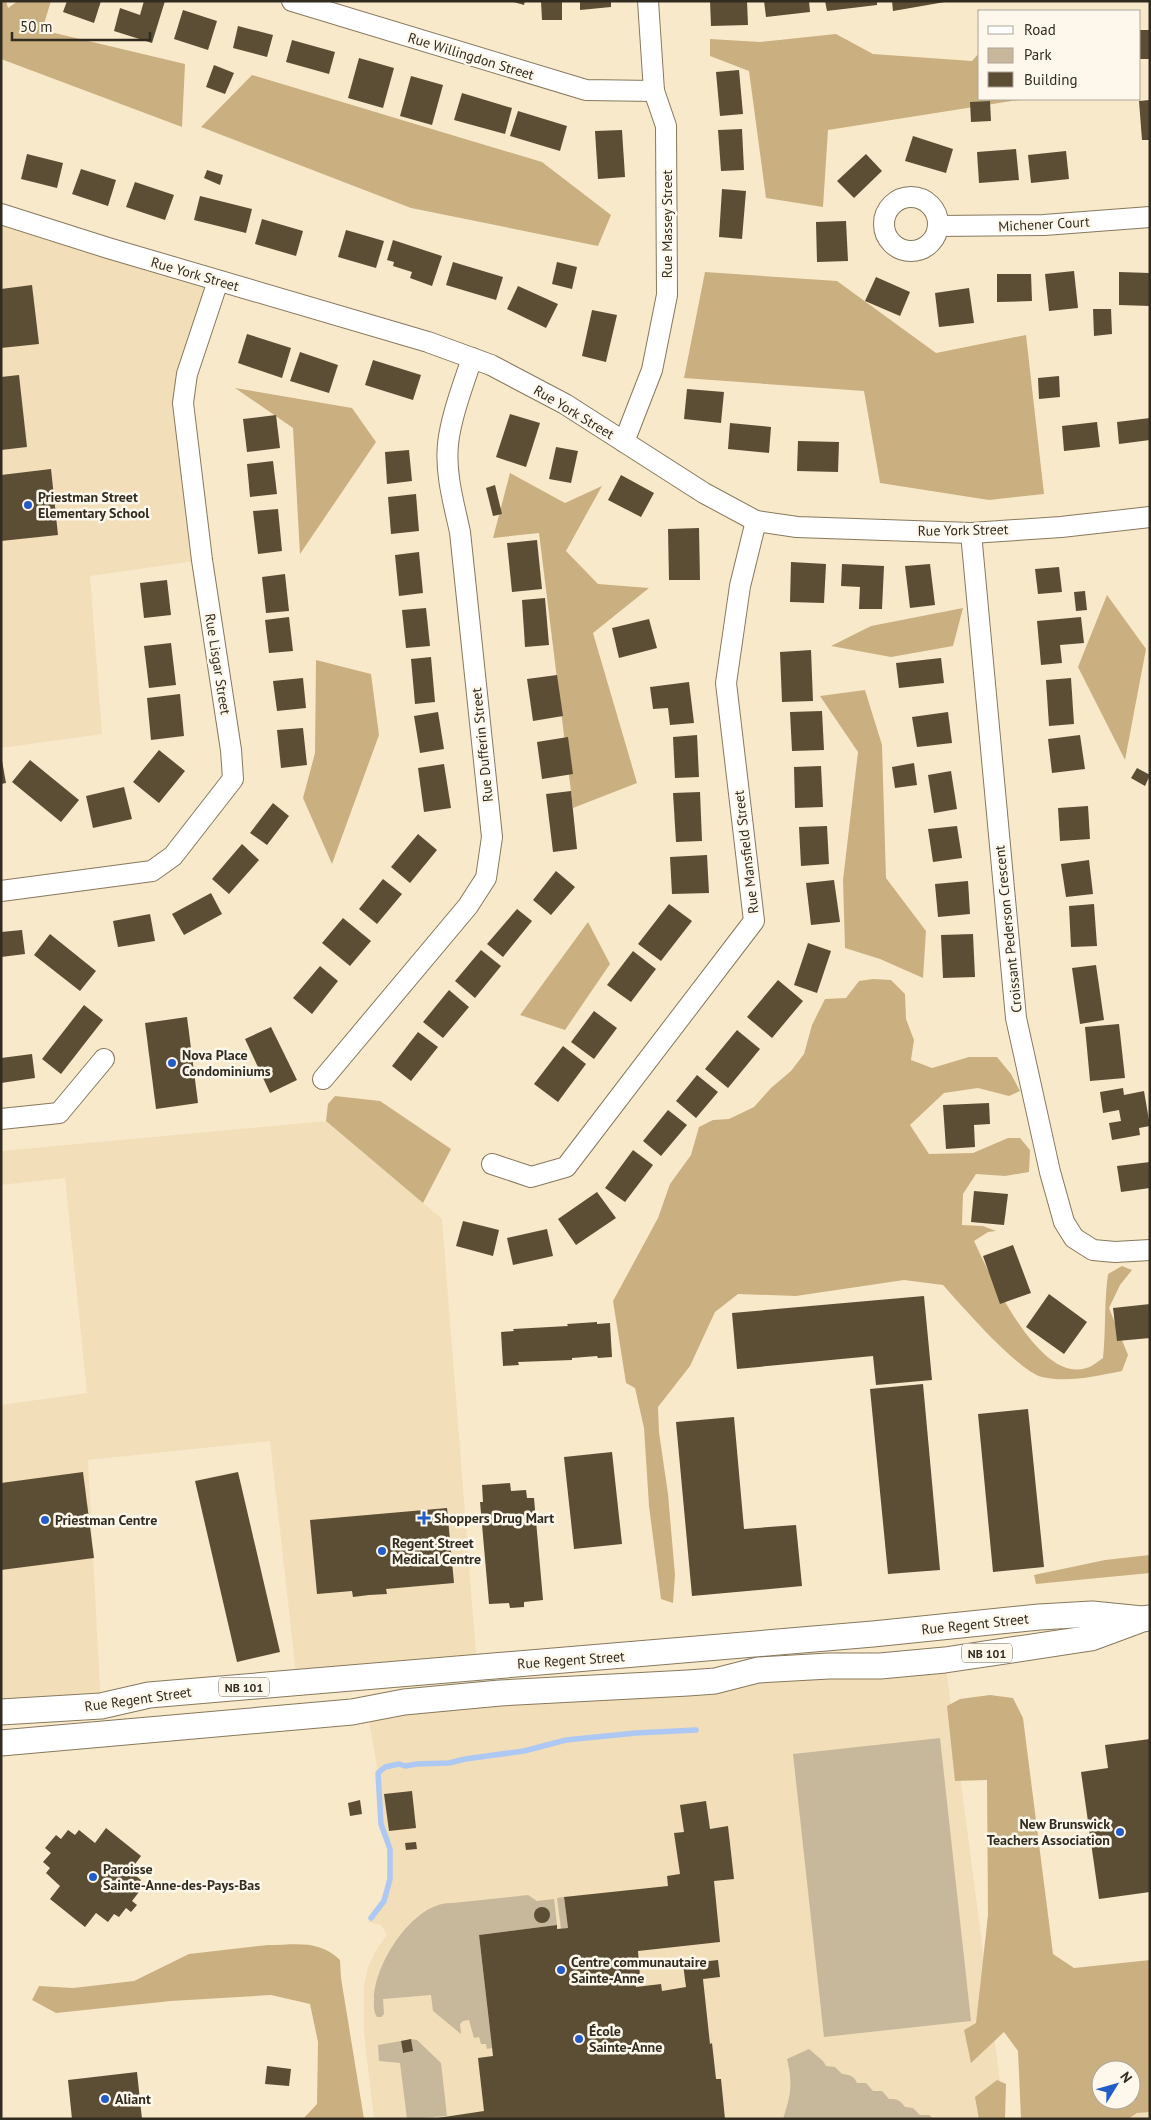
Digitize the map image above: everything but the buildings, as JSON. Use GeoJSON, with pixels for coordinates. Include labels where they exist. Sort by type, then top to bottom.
{"type":"FeatureCollection","features":[{"type":"Feature","properties":{"kind":"main road","name":"Rue Regent Street"},"geometry":{"type":"LineString","coordinates":[[9,1710],[101,1706],[149,1695],[873,1634],[1039,1617],[1083,1614],[1146,1618]]}},
{"type":"Feature","properties":{"kind":"main road","name":"Rue Regent Street"},"geometry":{"type":"LineString","coordinates":[[1,1742],[352,1712],[404,1702],[500,1692],[715,1682],[758,1670],[829,1666],[880,1666],[936,1661],[1092,1638],[1146,1618]]}},
{"type":"Feature","properties":{"kind":"main road"},"geometry":{"type":"LineString","coordinates":[[829,1666],[855,1655],[869,1643],[873,1634]]}},
{"type":"Feature","properties":{"kind":"main road"},"geometry":{"type":"LineString","coordinates":[[500,1692],[534,1685],[548,1678],[555,1672],[562,1661]]}},
{"type":"Feature","properties":{"kind":"main road"},"geometry":{"type":"LineString","coordinates":[[1,1757],[11,1753],[28,1740]]}},
{"type":"Feature","properties":{"kind":"street","name":"Rue Willingdon Street"},"geometry":{"type":"LineString","coordinates":[[292,1],[586,90],[654,91]]}},
{"type":"Feature","properties":{"kind":"street","name":"Rue Massey Street"},"geometry":{"type":"LineString","coordinates":[[624,442],[652,370],[667,295],[666,126],[654,91],[648,1]]}},
{"type":"Feature","properties":{"kind":"street","name":"Rue York Street"},"geometry":{"type":"LineString","coordinates":[[1,214],[218,281],[366,323],[472,358],[530,385],[704,493],[756,521],[797,527],[971,533],[1061,527],[1150,518]]}},
{"type":"Feature","properties":{"kind":"street","name":"Michener Court"},"geometry":{"type":"LineString","coordinates":[[938,226],[1044,225],[1150,216]]}},
{"type":"Feature","properties":{"kind":"street","name":"Rue Lisgar Street"},"geometry":{"type":"LineString","coordinates":[[1,891],[152,871],[173,856],[233,779],[231,750],[202,560],[183,403],[187,374],[218,281]]}},
{"type":"Feature","properties":{"kind":"street","name":"Rue Dufferin Street"},"geometry":{"type":"LineString","coordinates":[[323,1079],[468,906],[486,878],[492,837],[460,532],[450,487],[448,457],[448,444],[453,423],[472,358]]}},
{"type":"Feature","properties":{"kind":"street","name":"Rue Mansfield Street"},"geometry":{"type":"LineString","coordinates":[[492,1164],[531,1176],[566,1167],[754,921],[726,683],[740,586],[756,521]]}},
{"type":"Feature","properties":{"kind":"street","name":"Croissant Pederson Crescent"},"geometry":{"type":"LineString","coordinates":[[971,533],[1016,1018],[1050,1172],[1064,1222],[1074,1238],[1093,1250],[1114,1252],[1150,1250]]}},
{"type":"Feature","properties":{"kind":"street"},"geometry":{"type":"LineString","coordinates":[[1,1119],[59,1113],[104,1059]]}},
{"type":"Feature","properties":{"kind":"shaded area"},"geometry":{"type":"Polygon","coordinates":[[[1,1],[6,1],[8,8],[18,1],[51,1],[42,30],[185,64],[182,127],[1,59],[1,1]]]}},
{"type":"Feature","properties":{"kind":"shaded area"},"geometry":{"type":"Polygon","coordinates":[[[836,34],[873,54],[972,61],[978,54],[978,100],[1019,100],[828,130],[823,207],[766,198],[749,71],[710,56],[710,39],[760,42],[836,34]]]}},
{"type":"Feature","properties":{"kind":"shaded area"},"geometry":{"type":"Polygon","coordinates":[[[252,75],[542,162],[611,215],[598,246],[411,208],[201,127],[252,75]]]}},
{"type":"Feature","properties":{"kind":"shaded area"},"geometry":{"type":"Polygon","coordinates":[[[1,214],[218,281],[187,374],[202,560],[90,576],[102,734],[1,748],[1,214]]]}},
{"type":"Feature","properties":{"kind":"shaded area"},"geometry":{"type":"Polygon","coordinates":[[[705,272],[837,281],[936,353],[1026,335],[1044,494],[989,500],[880,483],[864,391],[684,378],[705,272]]]}},
{"type":"Feature","properties":{"kind":"shaded area"},"geometry":{"type":"Polygon","coordinates":[[[235,388],[352,408],[376,442],[300,554],[293,428],[235,388]]]}},
{"type":"Feature","properties":{"kind":"shaded area"},"geometry":{"type":"Polygon","coordinates":[[[510,473],[565,503],[602,486],[566,551],[598,584],[649,588],[593,633],[637,783],[573,808],[539,533],[493,538],[510,473]]]}},
{"type":"Feature","properties":{"kind":"shaded area"},"geometry":{"type":"Polygon","coordinates":[[[1107,595],[1146,649],[1125,760],[1078,667],[1107,595]]]}},
{"type":"Feature","properties":{"kind":"shaded area"},"geometry":{"type":"Polygon","coordinates":[[[963,608],[953,646],[891,657],[831,646],[871,626],[963,608]]]}},
{"type":"Feature","properties":{"kind":"shaded area"},"geometry":{"type":"Polygon","coordinates":[[[316,660],[371,674],[379,735],[332,864],[303,798],[315,753],[316,660]]]}},
{"type":"Feature","properties":{"kind":"shaded area"},"geometry":{"type":"Polygon","coordinates":[[[865,690],[882,745],[886,878],[926,931],[923,978],[880,959],[845,948],[843,880],[858,752],[820,696],[865,690]]]}},
{"type":"Feature","properties":{"kind":"shaded area"},"geometry":{"type":"Polygon","coordinates":[[[588,922],[610,964],[565,1030],[520,1015],[588,922]]]}},
{"type":"Feature","properties":{"kind":"shaded area"},"geometry":{"type":"Polygon","coordinates":[[[873,979],[891,980],[905,994],[906,1019],[914,1040],[911,1060],[932,1068],[969,1057],[997,1057],[1011,1074],[1020,1091],[1009,1096],[978,1088],[944,1093],[910,1125],[929,1154],[973,1153],[1008,1138],[1020,1138],[1030,1150],[1029,1172],[1005,1176],[976,1174],[963,1194],[962,1225],[983,1226],[996,1231],[988,1232],[974,1241],[991,1277],[1018,1322],[1034,1343],[1051,1359],[1068,1368],[1086,1368],[1090,1366],[1103,1358],[1108,1274],[1122,1266],[1132,1270],[1120,1285],[1109,1308],[1128,1355],[1122,1371],[1072,1379],[1042,1377],[1019,1363],[1005,1351],[943,1285],[904,1280],[796,1296],[738,1294],[715,1312],[690,1366],[658,1407],[659,1432],[668,1494],[675,1575],[673,1603],[661,1599],[649,1506],[644,1428],[635,1388],[626,1383],[613,1301],[658,1218],[670,1184],[691,1155],[699,1127],[713,1120],[729,1119],[754,1107],[771,1088],[791,1071],[804,1054],[812,1025],[825,999],[846,998],[859,981],[873,979]]]}},
{"type":"Feature","properties":{"kind":"shaded area"},"geometry":{"type":"Polygon","coordinates":[[[335,1096],[380,1101],[451,1149],[423,1203],[326,1121],[328,1104],[335,1096]]]}},
{"type":"Feature","properties":{"kind":"shaded area"},"geometry":{"type":"Polygon","coordinates":[[[326,1121],[442,1219],[477,1667],[297,1683],[270,1441],[88,1460],[101,1706],[1,1707],[1,1405],[87,1393],[65,1178],[1,1185],[1,1151],[326,1121]]]}},
{"type":"Feature","properties":{"kind":"shaded area"},"geometry":{"type":"Polygon","coordinates":[[[1150,1555],[1150,1573],[1036,1584],[1034,1575],[1105,1560],[1150,1555]]]}},
{"type":"Feature","properties":{"kind":"shaded area"},"geometry":{"type":"Polygon","coordinates":[[[945,1660],[1005,2119],[374,2119],[364,2034],[364,1985],[368,1967],[376,1950],[387,1935],[381,1925],[368,1922],[384,1900],[390,1879],[390,1849],[381,1824],[378,1773],[367,1709],[945,1660]]]}},
{"type":"Feature","properties":{"kind":"shaded area"},"geometry":{"type":"Polygon","coordinates":[[[990,1695],[1013,1698],[1023,1718],[1053,1954],[1074,1968],[1150,1960],[1150,2112],[1137,2113],[1128,2119],[1021,2119],[1018,2051],[1004,2032],[971,2063],[964,2030],[976,2023],[988,1915],[987,1780],[955,1781],[947,1706],[960,1699],[990,1695]]]}},
{"type":"Feature","properties":{"kind":"shaded area"},"geometry":{"type":"Polygon","coordinates":[[[297,1944],[315,1946],[332,1953],[340,1960],[341,1978],[364,2119],[303,2119],[317,2104],[318,2042],[310,2004],[271,1995],[171,2001],[56,2013],[32,2000],[39,1986],[73,1988],[134,1981],[189,1954],[268,1945],[297,1944]]]}},
{"type":"Feature","properties":{"kind":"shaded area"},"geometry":{"type":"Polygon","coordinates":[[[997,2080],[1006,2084],[1005,2119],[979,2119],[975,2097],[997,2080]]]}},
{"type":"Feature","properties":{"kind":"shaded area"},"geometry":{"type":"Polygon","coordinates":[[[1150,2112],[1150,2119],[1128,2119],[1137,2113],[1150,2112]]]}},
{"type":"Feature","properties":{"kind":"green space"},"geometry":{"type":"Polygon","coordinates":[[[940,1738],[971,2021],[824,2037],[793,1754],[940,1738]]]}},
{"type":"Feature","properties":{"kind":"green space"},"geometry":{"type":"Polygon","coordinates":[[[528,1895],[537,1901],[554,1899],[557,1925],[479,1935],[492,2048],[487,2049],[486,2044],[481,2044],[479,2037],[474,2038],[469,2020],[463,2021],[460,2024],[461,2034],[433,2011],[431,1995],[383,1999],[384,2014],[381,2017],[377,2017],[374,2011],[374,1999],[381,1968],[399,1936],[411,1923],[425,1912],[439,1905],[528,1895]]]}},
{"type":"Feature","properties":{"kind":"green space"},"geometry":{"type":"Polygon","coordinates":[[[564,1897],[568,1928],[561,1929],[557,1898],[564,1897]]]}},
{"type":"Feature","properties":{"kind":"green space"},"geometry":{"type":"Polygon","coordinates":[[[411,2039],[417,2040],[441,2063],[447,2116],[407,2119],[400,2063],[379,2061],[378,2045],[401,2041],[403,2053],[412,2051],[411,2039]]]}},
{"type":"Feature","properties":{"kind":"green space"},"geometry":{"type":"Polygon","coordinates":[[[809,2049],[826,2066],[835,2067],[842,2074],[853,2077],[857,2083],[866,2083],[873,2091],[882,2091],[889,2099],[898,2100],[905,2107],[913,2108],[920,2115],[929,2115],[934,2119],[783,2119],[790,2089],[787,2059],[809,2049]]]}},
{"type":"Feature","properties":{"kind":"waterway"},"geometry":{"type":"LineString","coordinates":[[371,1918],[384,1901],[390,1879],[390,1849],[381,1824],[378,1773],[385,1767],[399,1764],[405,1766],[449,1763],[524,1751],[566,1740],[636,1733],[696,1730]]}},
{"type":"Feature","properties":{"kind":"place","name":"Priestman Street Elementary School"},"geometry":{"type":"Point","coordinates":[28,505]}},
{"type":"Feature","properties":{"kind":"place","name":"Nova Place Condominiums"},"geometry":{"type":"Point","coordinates":[172,1063]}},
{"type":"Feature","properties":{"kind":"place","name":"Shoppers Drug Mart"},"geometry":{"type":"Point","coordinates":[424,1518]}},
{"type":"Feature","properties":{"kind":"place","name":"Priestman Centre"},"geometry":{"type":"Point","coordinates":[45,1520]}},
{"type":"Feature","properties":{"kind":"place","name":"Regent Street Medical Centre"},"geometry":{"type":"Point","coordinates":[382,1551]}},
{"type":"Feature","properties":{"kind":"place","name":"New Brunswick Teachers Association"},"geometry":{"type":"Point","coordinates":[1120,1832]}},
{"type":"Feature","properties":{"kind":"place","name":"Paroisse Sainte-Anne-des-Pays-Bas"},"geometry":{"type":"Point","coordinates":[93,1877]}},
{"type":"Feature","properties":{"kind":"place","name":"Centre communautaire Sainte-Anne"},"geometry":{"type":"Point","coordinates":[561,1970]}},
{"type":"Feature","properties":{"kind":"place","name":"École Sainte-Anne"},"geometry":{"type":"Point","coordinates":[579,2039]}},
{"type":"Feature","properties":{"kind":"place","name":"Aliant"},"geometry":{"type":"Point","coordinates":[105,2099]}}]}
